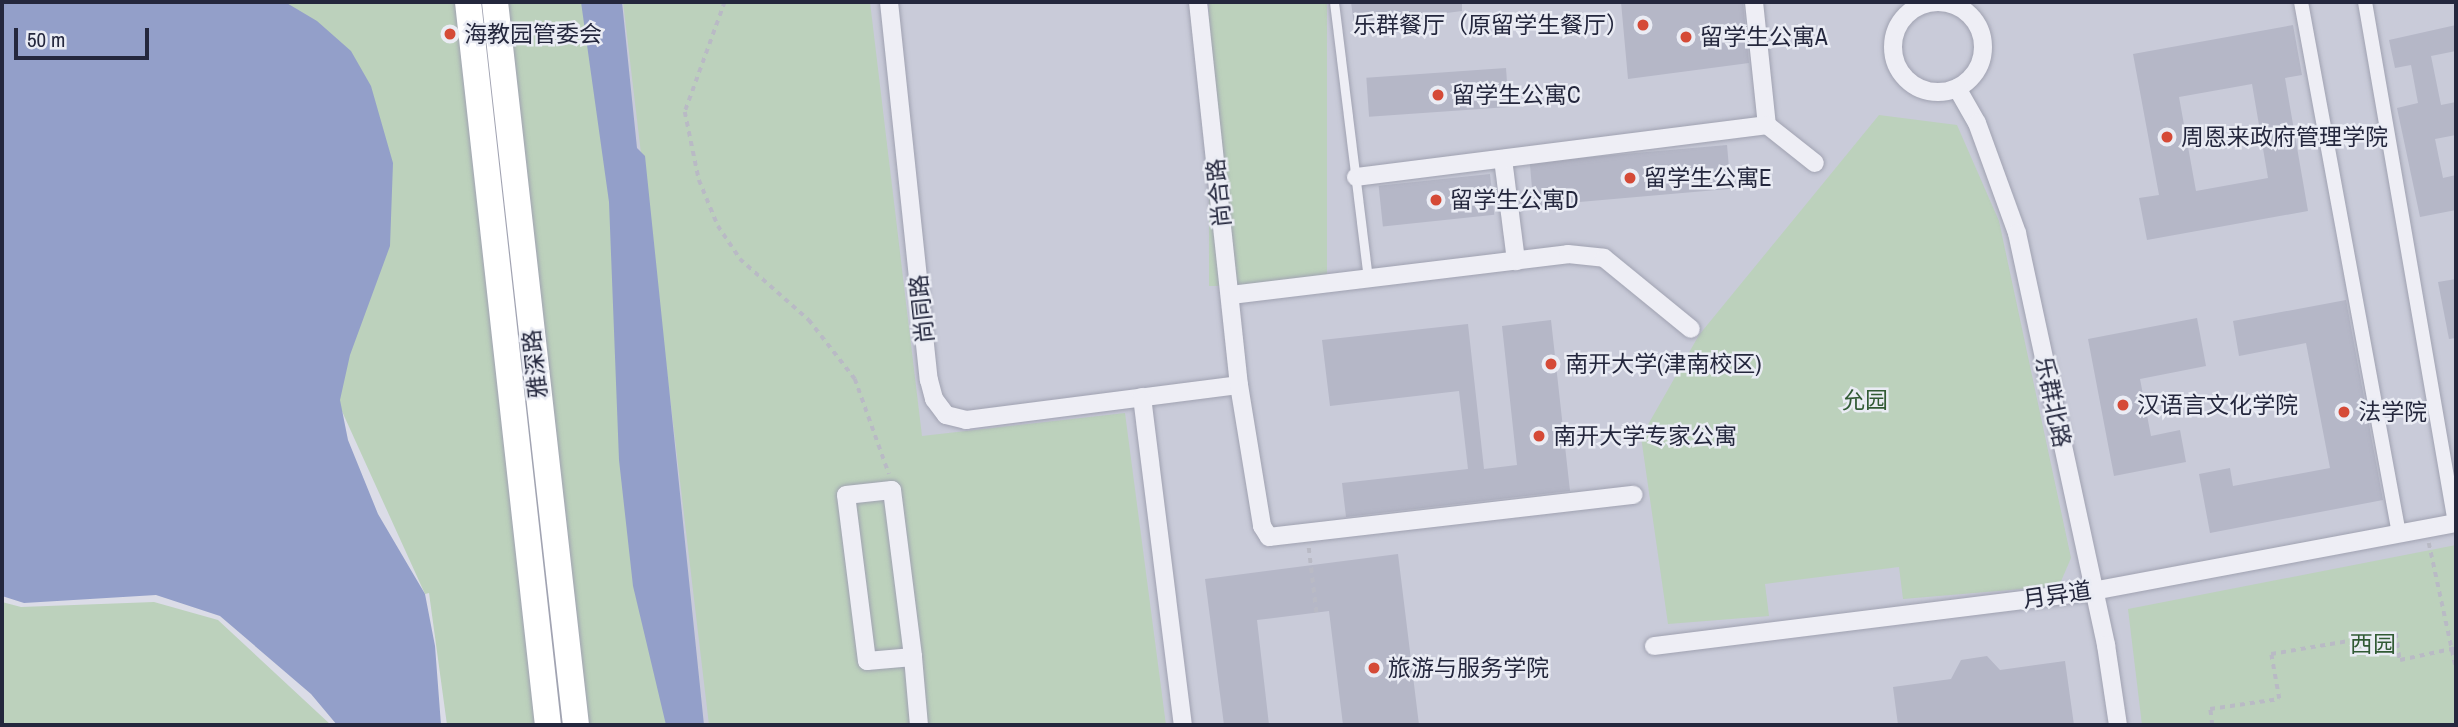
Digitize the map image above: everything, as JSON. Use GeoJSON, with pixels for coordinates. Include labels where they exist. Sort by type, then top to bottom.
{"type":"FeatureCollection","features":[{"type":"Feature","properties":{"kind":"main road","name":"雅深路"},"geometry":{"type":"LineString","coordinates":[[468,2],[548,725]]}},
{"type":"Feature","properties":{"kind":"main road","name":"雅深路"},"geometry":{"type":"LineString","coordinates":[[495,2],[576,725]]}},
{"type":"Feature","properties":{"kind":"street","name":"尚同路"},"geometry":{"type":"LineString","coordinates":[[889,2],[934,399],[946,415],[966,420],[1239,384]]}},
{"type":"Feature","properties":{"kind":"street","name":"尚合路"},"geometry":{"type":"LineString","coordinates":[[1198,2],[1239,384],[1262,526],[1269,537],[1308,535]]}},
{"type":"Feature","properties":{"kind":"street"},"geometry":{"type":"LineString","coordinates":[[1754,2],[1768,125],[1815,163]]}},
{"type":"Feature","properties":{"kind":"street"},"geometry":{"type":"LineString","coordinates":[[2301,2],[2399,534]]}},
{"type":"Feature","properties":{"kind":"street"},"geometry":{"type":"LineString","coordinates":[[2365,2],[2455,523]]}},
{"type":"Feature","properties":{"kind":"street"},"geometry":{"type":"LineString","coordinates":[[1927,3],[1955,6],[1967,13],[1982,36],[1981,61],[1968,82],[1957,88],[1932,92],[1901,72],[1895,61],[1895,35],[1904,8],[1927,3]]}},
{"type":"Feature","properties":{"kind":"street","name":"乐群北路"},"geometry":{"type":"LineString","coordinates":[[1957,88],[1977,123],[2017,233],[2093,591],[2118,725]]}},
{"type":"Feature","properties":{"kind":"street"},"geometry":{"type":"LineString","coordinates":[[1356,177],[1768,125]]}},
{"type":"Feature","properties":{"kind":"street"},"geometry":{"type":"LineString","coordinates":[[1503,159],[1516,261]]}},
{"type":"Feature","properties":{"kind":"street"},"geometry":{"type":"LineString","coordinates":[[1231,295],[1568,254],[1604,258],[1691,329]]}},
{"type":"Feature","properties":{"kind":"street"},"geometry":{"type":"LineString","coordinates":[[1142,397],[1183,725]]}},
{"type":"Feature","properties":{"kind":"street"},"geometry":{"type":"LineString","coordinates":[[914,657],[867,661],[846,495],[892,490],[914,657],[919,725]]}},
{"type":"Feature","properties":{"kind":"street"},"geometry":{"type":"LineString","coordinates":[[1308,535],[1634,495]]}},
{"type":"Feature","properties":{"kind":"street","name":"月异道"},"geometry":{"type":"LineString","coordinates":[[1654,646],[2093,591],[2455,523]]}},
{"type":"Feature","properties":{"kind":"lane"},"geometry":{"type":"LineString","coordinates":[[1334,2],[1368,279]]}},
{"type":"Feature","properties":{"kind":"path"},"geometry":{"type":"LineString","coordinates":[[725,2],[685,112],[699,180],[718,226],[740,259],[809,320],[855,379],[884,453],[892,490]]}},
{"type":"Feature","properties":{"kind":"path"},"geometry":{"type":"LineString","coordinates":[[2426,529],[2454,648],[2456,668]]}},
{"type":"Feature","properties":{"kind":"path"},"geometry":{"type":"LineString","coordinates":[[1308,535],[1317,616]]}},
{"type":"Feature","properties":{"kind":"path"},"geometry":{"type":"LineString","coordinates":[[2212,725],[2210,709],[2279,699],[2271,654],[2396,634],[2400,660],[2454,648]]}},
{"type":"Feature","properties":{"kind":"shaded area","name":"南开大学(津南校区)"},"geometry":{"type":"Polygon","coordinates":[[[603,2],[2456,2],[2456,725],[603,725],[603,2]]]}},
{"type":"Feature","properties":{"kind":"green space"},"geometry":{"type":"Polygon","coordinates":[[[156,2],[598,2],[679,725],[447,725],[429,593],[425,594],[156,2]]]}},
{"type":"Feature","properties":{"kind":"green space"},"geometry":{"type":"Polygon","coordinates":[[[623,2],[870,2],[922,436],[1125,413],[1166,725],[709,725],[623,2]]]}},
{"type":"Feature","properties":{"kind":"green space"},"geometry":{"type":"Polygon","coordinates":[[[1209,2],[1327,2],[1327,286],[1209,286],[1209,2]]]}},
{"type":"Feature","properties":{"kind":"green space","name":"允园"},"geometry":{"type":"Polygon","coordinates":[[[1879,115],[1957,125],[1999,221],[2071,558],[2059,586],[1903,599],[1899,567],[1765,584],[1769,616],[1668,624],[1641,437],[1699,335],[1879,115]]]}},
{"type":"Feature","properties":{"kind":"green space","name":"西园"},"geometry":{"type":"Polygon","coordinates":[[[2456,545],[2456,725],[2142,725],[2128,609],[2456,545]]]}},
{"type":"Feature","properties":{"kind":"green space"},"geometry":{"type":"Polygon","coordinates":[[[2,602],[21,607],[154,602],[218,620],[331,725],[2,725],[2,602]]]}},
{"type":"Feature","properties":{"kind":"water"},"geometry":{"type":"Polygon","coordinates":[[[2,2],[285,2],[317,21],[351,51],[371,86],[393,163],[390,246],[350,355],[340,400],[348,440],[378,514],[425,594],[435,646],[441,725],[337,725],[311,694],[220,616],[156,595],[24,603],[2,596],[2,2]]]}},
{"type":"Feature","properties":{"kind":"water"},"geometry":{"type":"Polygon","coordinates":[[[581,2],[622,2],[637,148],[645,156],[704,725],[666,725],[633,586],[619,460],[609,202],[581,2]]]}},
{"type":"Feature","properties":{"kind":"building"},"geometry":{"type":"Polygon","coordinates":[[[1351,2],[1462,2],[1462,11],[1354,25],[1351,2]]]}},
{"type":"Feature","properties":{"kind":"building","name":"留学生公寓A"},"geometry":{"type":"Polygon","coordinates":[[[1621,2],[1743,2],[1749,63],[1628,79],[1621,2]]]}},
{"type":"Feature","properties":{"kind":"building","name":"周恩来政府管理学院"},"geometry":{"type":"Polygon","coordinates":[[[2293,25],[2302,75],[2285,78],[2308,211],[2147,240],[2139,198],[2159,195],[2133,54],[2293,25]],[[2252,84],[2179,97],[2196,191],[2268,178],[2252,84]]]}},
{"type":"Feature","properties":{"kind":"building"},"geometry":{"type":"Polygon","coordinates":[[[2456,25],[2456,51],[2431,56],[2441,105],[2456,102],[2456,135],[2435,139],[2443,178],[2456,175],[2456,210],[2420,217],[2397,108],[2418,103],[2411,65],[2395,68],[2389,40],[2456,25]]]}},
{"type":"Feature","properties":{"kind":"building","name":"留学生公寓C"},"geometry":{"type":"Polygon","coordinates":[[[1506,68],[1509,107],[1369,117],[1366,78],[1506,68]]]}},
{"type":"Feature","properties":{"kind":"building","name":"留学生公寓E"},"geometry":{"type":"Polygon","coordinates":[[[1727,145],[1731,189],[1534,206],[1530,162],[1727,145]]]}},
{"type":"Feature","properties":{"kind":"building","name":"留学生公寓D"},"geometry":{"type":"Polygon","coordinates":[[[1490,174],[1494,215],[1383,226],[1379,186],[1490,174]]]}},
{"type":"Feature","properties":{"kind":"building"},"geometry":{"type":"Polygon","coordinates":[[[2456,279],[2456,338],[2449,339],[2438,282],[2456,279]]]}},
{"type":"Feature","properties":{"kind":"building","name":"法学院"},"geometry":{"type":"Polygon","coordinates":[[[2346,300],[2383,500],[2210,533],[2199,474],[2230,468],[2233,486],[2330,468],[2306,343],[2239,356],[2233,321],[2346,300]]]}},
{"type":"Feature","properties":{"kind":"building","name":"汉语言文化学院"},"geometry":{"type":"Polygon","coordinates":[[[2197,318],[2206,366],[2140,379],[2151,436],[2180,430],[2186,462],[2114,476],[2088,339],[2197,318]]]}},
{"type":"Feature","properties":{"kind":"building","name":"南开大学专家公寓"},"geometry":{"type":"Polygon","coordinates":[[[1551,320],[1570,491],[1346,517],[1342,483],[1468,469],[1459,391],[1330,406],[1322,340],[1468,324],[1484,469],[1517,465],[1502,326],[1551,320]]]}},
{"type":"Feature","properties":{"kind":"building","name":"旅游与服务学院"},"geometry":{"type":"Polygon","coordinates":[[[1398,554],[1419,725],[1343,725],[1329,611],[1257,620],[1269,725],[1224,725],[1205,579],[1398,554]]]}},
{"type":"Feature","properties":{"kind":"building"},"geometry":{"type":"Polygon","coordinates":[[[1987,656],[2000,670],[2065,661],[2074,725],[1898,725],[1893,687],[1951,679],[1961,660],[1987,656]]]}},
{"type":"Feature","properties":{"kind":"place","name":"乐群餐厅（原留学生餐厅）"},"geometry":{"type":"Point","coordinates":[1643,25]}},
{"type":"Feature","properties":{"kind":"place","name":"海教园管委会"},"geometry":{"type":"Point","coordinates":[450,34]}},
{"type":"Feature","properties":{"kind":"place","name":"留学生公寓A"},"geometry":{"type":"Point","coordinates":[1686,37]}},
{"type":"Feature","properties":{"kind":"place","name":"留学生公寓C"},"geometry":{"type":"Point","coordinates":[1438,95]}},
{"type":"Feature","properties":{"kind":"place","name":"周恩来政府管理学院"},"geometry":{"type":"Point","coordinates":[2167,137]}},
{"type":"Feature","properties":{"kind":"place","name":"留学生公寓E"},"geometry":{"type":"Point","coordinates":[1630,178]}},
{"type":"Feature","properties":{"kind":"place","name":"留学生公寓D"},"geometry":{"type":"Point","coordinates":[1436,200]}},
{"type":"Feature","properties":{"kind":"place","name":"南开大学(津南校区)"},"geometry":{"type":"Point","coordinates":[1551,364]}},
{"type":"Feature","properties":{"kind":"place","name":"汉语言文化学院"},"geometry":{"type":"Point","coordinates":[2123,405]}},
{"type":"Feature","properties":{"kind":"place","name":"法学院"},"geometry":{"type":"Point","coordinates":[2344,412]}},
{"type":"Feature","properties":{"kind":"place","name":"南开大学专家公寓"},"geometry":{"type":"Point","coordinates":[1539,436]}},
{"type":"Feature","properties":{"kind":"place","name":"旅游与服务学院"},"geometry":{"type":"Point","coordinates":[1374,668]}}]}
